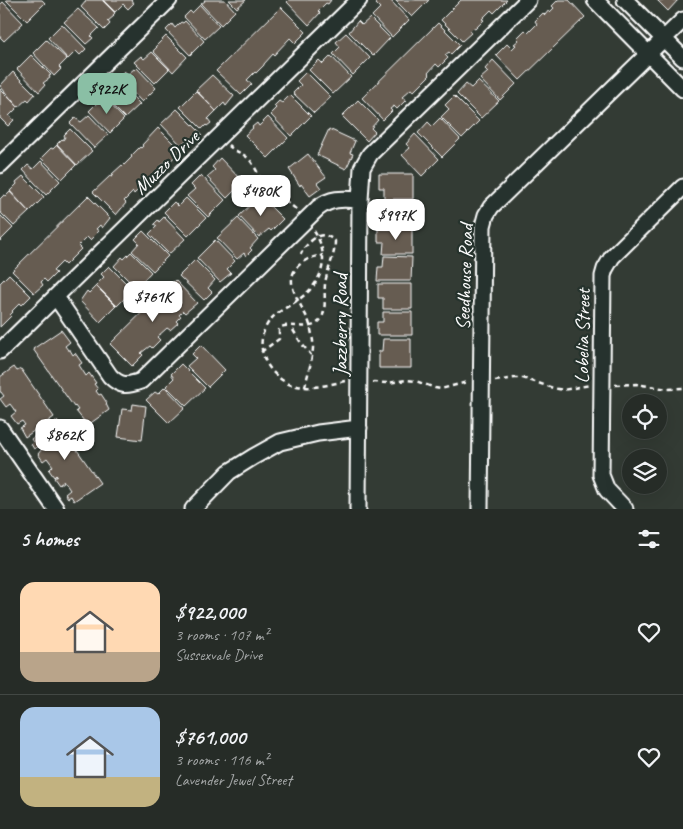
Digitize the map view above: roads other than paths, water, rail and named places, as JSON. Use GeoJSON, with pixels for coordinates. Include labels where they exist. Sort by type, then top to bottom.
{"type":"FeatureCollection","features":[{"type":"Feature","properties":{"kind":"street"},"geometry":{"type":"LineString","coordinates":[[1,163],[169,0]]}},
{"type":"Feature","properties":{"kind":"street","name":"Muzzo Drive"},"geometry":{"type":"LineString","coordinates":[[0,351],[359,0]]}},
{"type":"Feature","properties":{"kind":"street","name":"Jazzberry Road"},"geometry":{"type":"LineString","coordinates":[[358,509],[360,200],[362,168],[370,154],[528,0]]}},
{"type":"Feature","properties":{"kind":"street"},"geometry":{"type":"LineString","coordinates":[[595,0],[683,89]]}},
{"type":"Feature","properties":{"kind":"street"},"geometry":{"type":"LineString","coordinates":[[625,0],[683,58]]}},
{"type":"Feature","properties":{"kind":"street","name":"Seedhouse Road"},"geometry":{"type":"LineString","coordinates":[[480,509],[483,226],[486,215],[491,207],[683,20]]}},
{"type":"Feature","properties":{"kind":"street","name":"Lobelia Street"},"geometry":{"type":"LineString","coordinates":[[625,509],[607,490],[601,475],[603,276],[612,257],[683,187]]}},
{"type":"Feature","properties":{"kind":"street"},"geometry":{"type":"LineString","coordinates":[[56,297],[110,376],[115,381],[124,385],[132,384],[141,381],[304,217],[331,200],[360,200]]}},
{"type":"Feature","properties":{"kind":"street"},"geometry":{"type":"LineString","coordinates":[[0,428],[56,509]]}},
{"type":"Feature","properties":{"kind":"street"},"geometry":{"type":"LineString","coordinates":[[197,508],[230,472],[280,442],[318,433],[360,428]]}}]}
